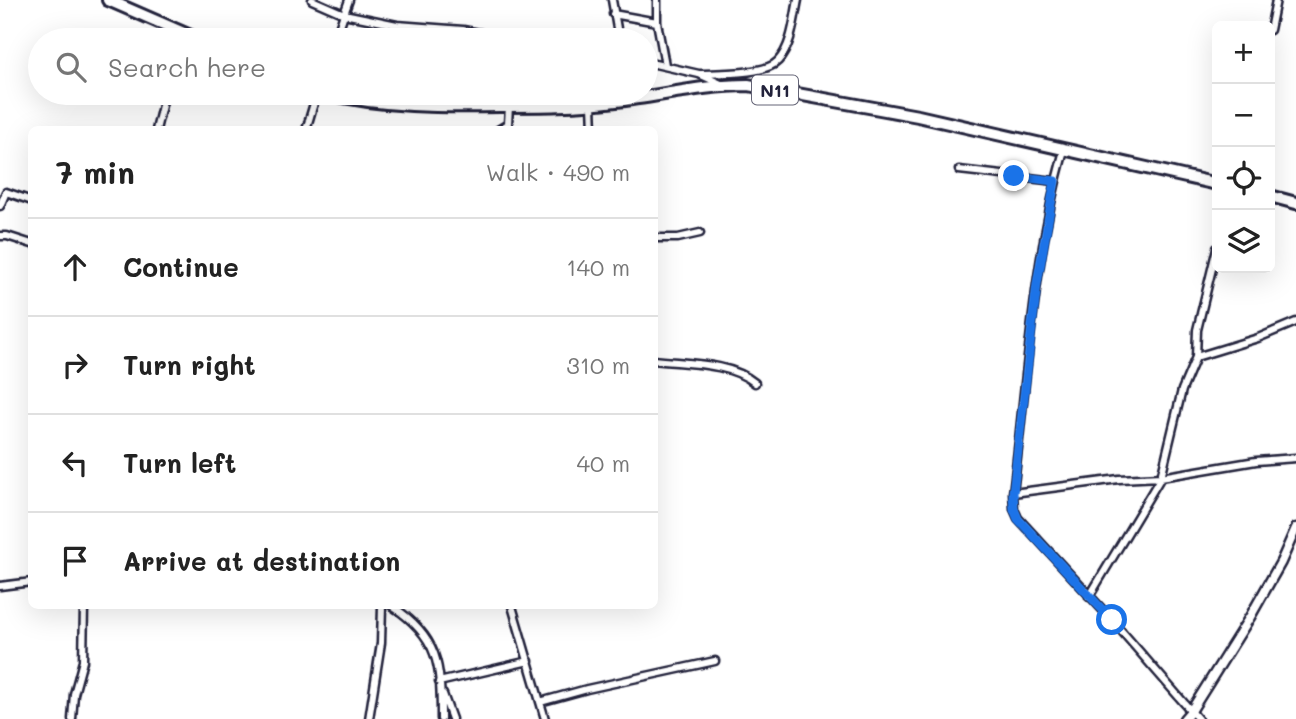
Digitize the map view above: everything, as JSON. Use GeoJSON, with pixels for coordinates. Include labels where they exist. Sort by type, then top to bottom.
{"type":"FeatureCollection","features":[{"type":"Feature","properties":{"kind":"highway"},"geometry":{"type":"LineString","coordinates":[[108,0],[162,28]]}},
{"type":"Feature","properties":{"kind":"highway","name":"N11"},"geometry":{"type":"LineString","coordinates":[[658,94],[723,85],[748,85],[918,116],[1212,183]]}},
{"type":"Feature","properties":{"kind":"highway","name":"N11"},"geometry":{"type":"LineString","coordinates":[[453,105],[550,105]]}},
{"type":"Feature","properties":{"kind":"highway"},"geometry":{"type":"LineString","coordinates":[[1275,198],[1296,203]]}},
{"type":"Feature","properties":{"kind":"street"},"geometry":{"type":"LineString","coordinates":[[312,0],[344,14],[397,25],[437,28]]}},
{"type":"Feature","properties":{"kind":"street"},"geometry":{"type":"LineString","coordinates":[[339,28],[349,0]]}},
{"type":"Feature","properties":{"kind":"street"},"geometry":{"type":"LineString","coordinates":[[612,0],[616,28]]}},
{"type":"Feature","properties":{"kind":"street"},"geometry":{"type":"LineString","coordinates":[[656,0],[665,65]]}},
{"type":"Feature","properties":{"kind":"street"},"geometry":{"type":"LineString","coordinates":[[699,74],[761,70],[776,64],[785,51],[799,0]]}},
{"type":"Feature","properties":{"kind":"street"},"geometry":{"type":"LineString","coordinates":[[1272,21],[1276,0]]}},
{"type":"Feature","properties":{"kind":"street"},"geometry":{"type":"LineString","coordinates":[[613,14],[657,22]]}},
{"type":"Feature","properties":{"kind":"street"},"geometry":{"type":"LineString","coordinates":[[658,64],[699,74],[723,85]]}},
{"type":"Feature","properties":{"kind":"street"},"geometry":{"type":"LineString","coordinates":[[157,126],[162,105]]}},
{"type":"Feature","properties":{"kind":"street"},"geometry":{"type":"LineString","coordinates":[[307,126],[313,105]]}},
{"type":"Feature","properties":{"kind":"street"},"geometry":{"type":"LineString","coordinates":[[592,105],[593,126]]}},
{"type":"Feature","properties":{"kind":"street"},"geometry":{"type":"LineString","coordinates":[[505,126],[508,124],[509,106]]}},
{"type":"Feature","properties":{"kind":"street"},"geometry":{"type":"LineString","coordinates":[[1064,150],[1055,181],[1037,284],[1013,493],[1014,509],[1018,519],[1112,620],[1198,719]]}},
{"type":"Feature","properties":{"kind":"street"},"geometry":{"type":"LineString","coordinates":[[959,170],[1055,181]]}},
{"type":"Feature","properties":{"kind":"street"},"geometry":{"type":"LineString","coordinates":[[0,206],[6,192],[28,200]]}},
{"type":"Feature","properties":{"kind":"street"},"geometry":{"type":"LineString","coordinates":[[0,230],[3,236],[28,243]]}},
{"type":"Feature","properties":{"kind":"street"},"geometry":{"type":"LineString","coordinates":[[658,238],[678,238],[700,233]]}},
{"type":"Feature","properties":{"kind":"street"},"geometry":{"type":"LineString","coordinates":[[1089,597],[1161,477],[1182,390],[1196,357],[1197,330],[1212,268]]}},
{"type":"Feature","properties":{"kind":"street"},"geometry":{"type":"LineString","coordinates":[[1196,357],[1258,338],[1296,322]]}},
{"type":"Feature","properties":{"kind":"street"},"geometry":{"type":"LineString","coordinates":[[658,361],[738,373],[755,383]]}},
{"type":"Feature","properties":{"kind":"street"},"geometry":{"type":"LineString","coordinates":[[1013,493],[1119,479],[1161,477],[1256,461],[1296,458]]}},
{"type":"Feature","properties":{"kind":"street"},"geometry":{"type":"LineString","coordinates":[[1184,719],[1255,608],[1281,562],[1296,528]]}},
{"type":"Feature","properties":{"kind":"street"},"geometry":{"type":"LineString","coordinates":[[0,586],[28,582]]}},
{"type":"Feature","properties":{"kind":"street"},"geometry":{"type":"LineString","coordinates":[[72,719],[74,694],[83,661],[85,609]]}},
{"type":"Feature","properties":{"kind":"street"},"geometry":{"type":"LineString","coordinates":[[369,719],[381,643],[382,609]]}},
{"type":"Feature","properties":{"kind":"street"},"geometry":{"type":"LineString","coordinates":[[396,609],[427,635],[435,654],[442,719]]}},
{"type":"Feature","properties":{"kind":"street"},"geometry":{"type":"LineString","coordinates":[[513,609],[545,719]]}},
{"type":"Feature","properties":{"kind":"street"},"geometry":{"type":"LineString","coordinates":[[440,685],[529,661]]}},
{"type":"Feature","properties":{"kind":"street"},"geometry":{"type":"LineString","coordinates":[[540,702],[715,661]]}},
{"type":"Feature","properties":{"kind":"street"},"geometry":{"type":"LineString","coordinates":[[440,685],[452,719]]}},
{"type":"Feature","properties":{"kind":"route"},"geometry":{"type":"LineString","coordinates":[[1014,176],[1055,181],[1037,284],[1013,493],[1014,509],[1018,519],[1112,620]]}}]}
